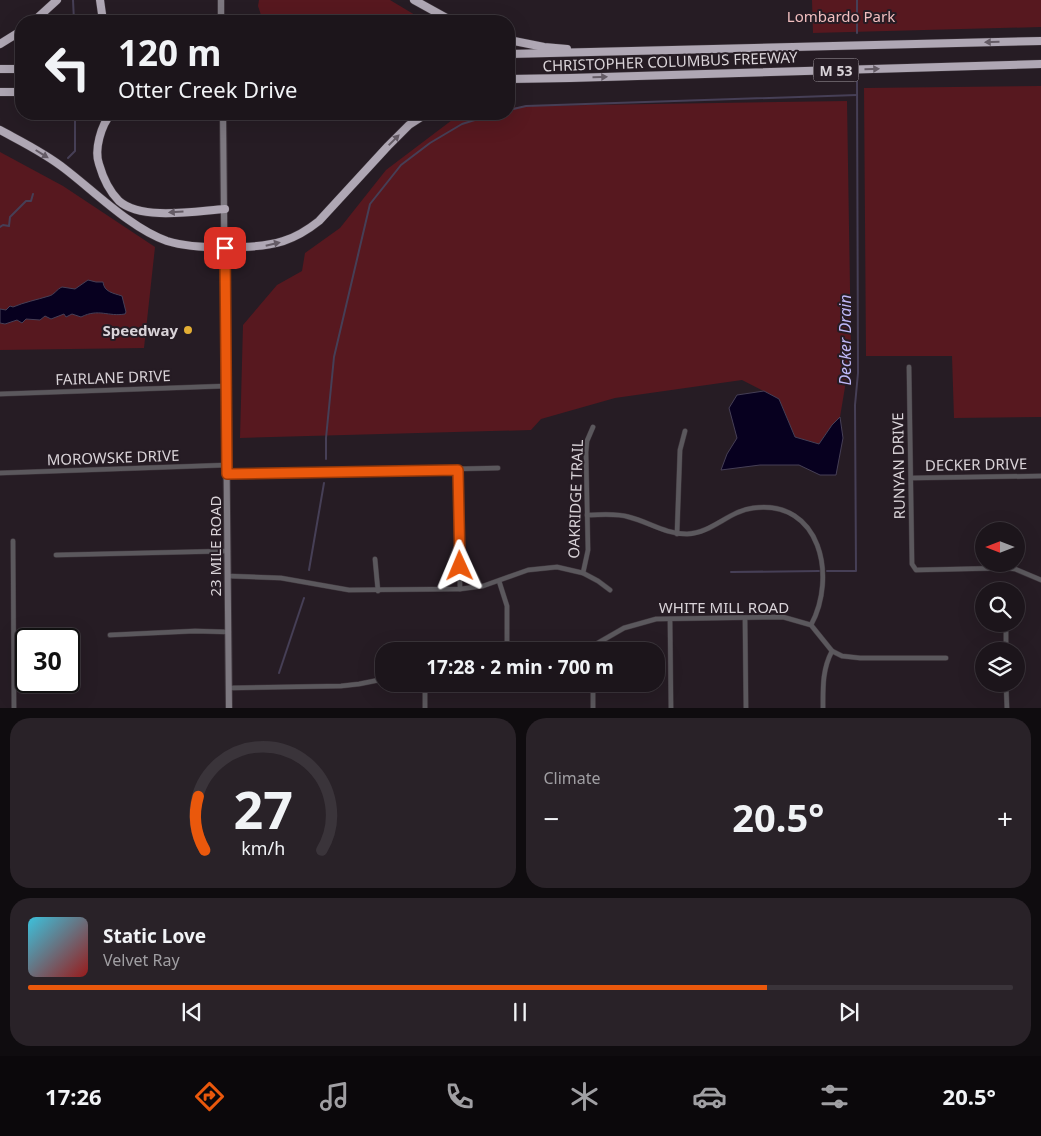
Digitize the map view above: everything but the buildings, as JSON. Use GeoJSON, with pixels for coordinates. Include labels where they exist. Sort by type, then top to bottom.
{"type":"FeatureCollection","features":[{"type":"Feature","properties":{"kind":"highway"},"geometry":{"type":"LineString","coordinates":[[41,15],[57,0]]}},
{"type":"Feature","properties":{"kind":"highway"},"geometry":{"type":"LineString","coordinates":[[100,0],[102,15]]}},
{"type":"Feature","properties":{"kind":"highway"},"geometry":{"type":"LineString","coordinates":[[414,0],[441,15]]}},
{"type":"Feature","properties":{"kind":"highway"},"geometry":{"type":"LineString","coordinates":[[0,44],[15,35]]}},
{"type":"Feature","properties":{"kind":"highway"},"geometry":{"type":"LineString","coordinates":[[515,41],[544,47],[619,52]]}},
{"type":"Feature","properties":{"kind":"highway","name":"CHRISTOPHER COLUMBUS FREEWAY"},"geometry":{"type":"LineString","coordinates":[[515,54],[1041,41]]}},
{"type":"Feature","properties":{"kind":"highway","name":"CHRISTOPHER COLUMBUS FREEWAY"},"geometry":{"type":"LineString","coordinates":[[515,79],[1041,64]]}},
{"type":"Feature","properties":{"kind":"highway"},"geometry":{"type":"LineString","coordinates":[[0,69],[15,68]]}},
{"type":"Feature","properties":{"kind":"highway"},"geometry":{"type":"LineString","coordinates":[[515,83],[570,78]]}},
{"type":"Feature","properties":{"kind":"highway"},"geometry":{"type":"LineString","coordinates":[[0,92],[15,92]]}},
{"type":"Feature","properties":{"kind":"highway"},"geometry":{"type":"LineString","coordinates":[[107,120],[99,140],[97,160],[104,181],[120,201],[136,210],[159,213],[225,209]]}},
{"type":"Feature","properties":{"kind":"highway"},"geometry":{"type":"LineString","coordinates":[[0,130],[63,167],[136,225],[156,236],[174,243],[225,248],[268,246],[290,240],[312,227],[320,221],[401,132],[418,120]]}},
{"type":"Feature","properties":{"kind":"main road"},"geometry":{"type":"LineString","coordinates":[[221,0],[221,15]]}},
{"type":"Feature","properties":{"kind":"main road","name":"23 MILE ROAD"},"geometry":{"type":"LineString","coordinates":[[223,120],[229,708]]}},
{"type":"Feature","properties":{"kind":"street","name":"RUNYAN DRIVE"},"geometry":{"type":"LineString","coordinates":[[909,367],[912,564],[916,570],[1015,569],[1041,580]]}},
{"type":"Feature","properties":{"kind":"street","name":"FAIRLANE DRIVE"},"geometry":{"type":"LineString","coordinates":[[0,394],[226,386]]}},
{"type":"Feature","properties":{"kind":"street","name":"OAKRIDGE TRAIL"},"geometry":{"type":"LineString","coordinates":[[582,573],[588,550],[587,446],[593,427]]}},
{"type":"Feature","properties":{"kind":"street"},"geometry":{"type":"LineString","coordinates":[[677,534],[680,450],[685,431]]}},
{"type":"Feature","properties":{"kind":"street","name":"MOROWSKE DRIVE"},"geometry":{"type":"LineString","coordinates":[[0,473],[227,466]]}},
{"type":"Feature","properties":{"kind":"street"},"geometry":{"type":"LineString","coordinates":[[227,474],[498,468]]}},
{"type":"Feature","properties":{"kind":"street"},"geometry":{"type":"LineString","coordinates":[[458,470],[460,589]]}},
{"type":"Feature","properties":{"kind":"street","name":"DECKER DRIVE"},"geometry":{"type":"LineString","coordinates":[[912,478],[1041,476]]}},
{"type":"Feature","properties":{"kind":"street"},"geometry":{"type":"LineString","coordinates":[[587,515],[624,516],[677,534],[701,532],[739,512],[751,508],[777,509],[792,515],[807,526],[818,543],[822,560],[820,603],[811,625],[832,651],[848,657],[946,658]]}},
{"type":"Feature","properties":{"kind":"street"},"geometry":{"type":"LineString","coordinates":[[13,541],[14,708]]}},
{"type":"Feature","properties":{"kind":"street"},"geometry":{"type":"LineString","coordinates":[[56,555],[228,552]]}},
{"type":"Feature","properties":{"kind":"street"},"geometry":{"type":"LineString","coordinates":[[375,559],[378,591]]}},
{"type":"Feature","properties":{"kind":"street"},"geometry":{"type":"LineString","coordinates":[[228,576],[281,578],[336,589],[378,591],[460,589],[477,588],[523,571],[557,567],[582,573],[598,580],[610,590]]}},
{"type":"Feature","properties":{"kind":"street"},"geometry":{"type":"LineString","coordinates":[[499,581],[507,606],[507,642]]}},
{"type":"Feature","properties":{"kind":"street","name":"WHITE MILL ROAD"},"geometry":{"type":"LineString","coordinates":[[602,642],[632,625],[656,619],[782,617],[811,625]]}},
{"type":"Feature","properties":{"kind":"street"},"geometry":{"type":"LineString","coordinates":[[745,618],[746,708]]}},
{"type":"Feature","properties":{"kind":"street"},"geometry":{"type":"LineString","coordinates":[[670,619],[671,708]]}},
{"type":"Feature","properties":{"kind":"street"},"geometry":{"type":"LineString","coordinates":[[110,635],[195,631],[229,632]]}},
{"type":"Feature","properties":{"kind":"street"},"geometry":{"type":"LineString","coordinates":[[823,708],[823,678],[825,666],[832,651]]}},
{"type":"Feature","properties":{"kind":"street"},"geometry":{"type":"LineString","coordinates":[[229,688],[341,686],[375,681]]}},
{"type":"Feature","properties":{"kind":"street"},"geometry":{"type":"LineString","coordinates":[[425,692],[425,708]]}},
{"type":"Feature","properties":{"kind":"street"},"geometry":{"type":"LineString","coordinates":[[593,692],[593,708]]}},
{"type":"Feature","properties":{"kind":"street"},"geometry":{"type":"LineString","coordinates":[[1006,692],[1006,708]]}},
{"type":"Feature","properties":{"kind":"green space"},"geometry":{"type":"Polygon","coordinates":[[[259,0],[390,0],[415,15],[261,15],[258,6],[259,0]]]}},
{"type":"Feature","properties":{"kind":"green space","name":"Lombardo Park"},"geometry":{"type":"Polygon","coordinates":[[[812,0],[1041,0],[1041,27],[813,33],[812,0]]]}},
{"type":"Feature","properties":{"kind":"green space"},"geometry":{"type":"Polygon","coordinates":[[[1041,86],[1041,417],[954,418],[952,356],[866,356],[864,88],[1041,86]]]}},
{"type":"Feature","properties":{"kind":"green space"},"geometry":{"type":"Polygon","coordinates":[[[847,101],[851,351],[840,417],[819,444],[795,437],[779,399],[742,380],[615,398],[541,419],[531,430],[240,438],[243,325],[277,285],[302,271],[305,253],[340,228],[386,170],[452,120],[515,120],[515,107],[847,101]]]}},
{"type":"Feature","properties":{"kind":"green space"},"geometry":{"type":"Polygon","coordinates":[[[0,152],[63,186],[155,247],[144,348],[0,350],[0,152]]]}},
{"type":"Feature","properties":{"kind":"shaded area"},"geometry":{"type":"Polygon","coordinates":[[[88,280],[103,282],[107,290],[122,296],[125,314],[93,313],[81,317],[72,314],[66,317],[64,314],[51,319],[45,316],[40,320],[26,319],[22,323],[17,320],[5,324],[0,323],[0,309],[6,310],[10,306],[13,307],[51,295],[62,287],[75,289],[88,280]]]}},
{"type":"Feature","properties":{"kind":"shaded area"},"geometry":{"type":"Polygon","coordinates":[[[764,391],[779,399],[795,437],[819,444],[840,417],[843,438],[836,475],[820,475],[799,465],[760,465],[721,470],[727,454],[737,438],[729,408],[737,395],[764,391]]]}},
{"type":"Feature","properties":{"kind":"waterway"},"geometry":{"type":"LineString","coordinates":[[73,0],[74,15]]}},
{"type":"Feature","properties":{"kind":"waterway","name":"Decker Drain"},"geometry":{"type":"LineString","coordinates":[[857,0],[857,33]]}},
{"type":"Feature","properties":{"kind":"waterway","name":"Decker Drain"},"geometry":{"type":"LineString","coordinates":[[827,571],[856,571],[855,405],[858,373],[857,81]]}},
{"type":"Feature","properties":{"kind":"waterway"},"geometry":{"type":"LineString","coordinates":[[515,109],[526,106],[857,95]]}},
{"type":"Feature","properties":{"kind":"waterway"},"geometry":{"type":"LineString","coordinates":[[68,158],[75,151],[75,120]]}},
{"type":"Feature","properties":{"kind":"waterway"},"geometry":{"type":"LineString","coordinates":[[326,459],[326,438],[334,357],[370,204],[401,165],[430,143],[462,124],[475,120]]}},
{"type":"Feature","properties":{"kind":"waterway"},"geometry":{"type":"LineString","coordinates":[[0,227],[3,225],[9,226],[10,217],[26,201],[31,201],[33,194]]}},
{"type":"Feature","properties":{"kind":"waterway"},"geometry":{"type":"LineString","coordinates":[[309,570],[324,483]]}},
{"type":"Feature","properties":{"kind":"waterway","name":"Decker Drain"},"geometry":{"type":"LineString","coordinates":[[731,572],[819,571]]}},
{"type":"Feature","properties":{"kind":"waterway"},"geometry":{"type":"LineString","coordinates":[[279,673],[304,598]]}},
{"type":"Feature","properties":{"kind":"place","name":"Speedway"},"geometry":{"type":"Point","coordinates":[188,330]}},
{"type":"Feature","properties":{"kind":"route"},"geometry":{"type":"LineString","coordinates":[[225,248],[227,474],[458,470],[460,566]]}}]}
